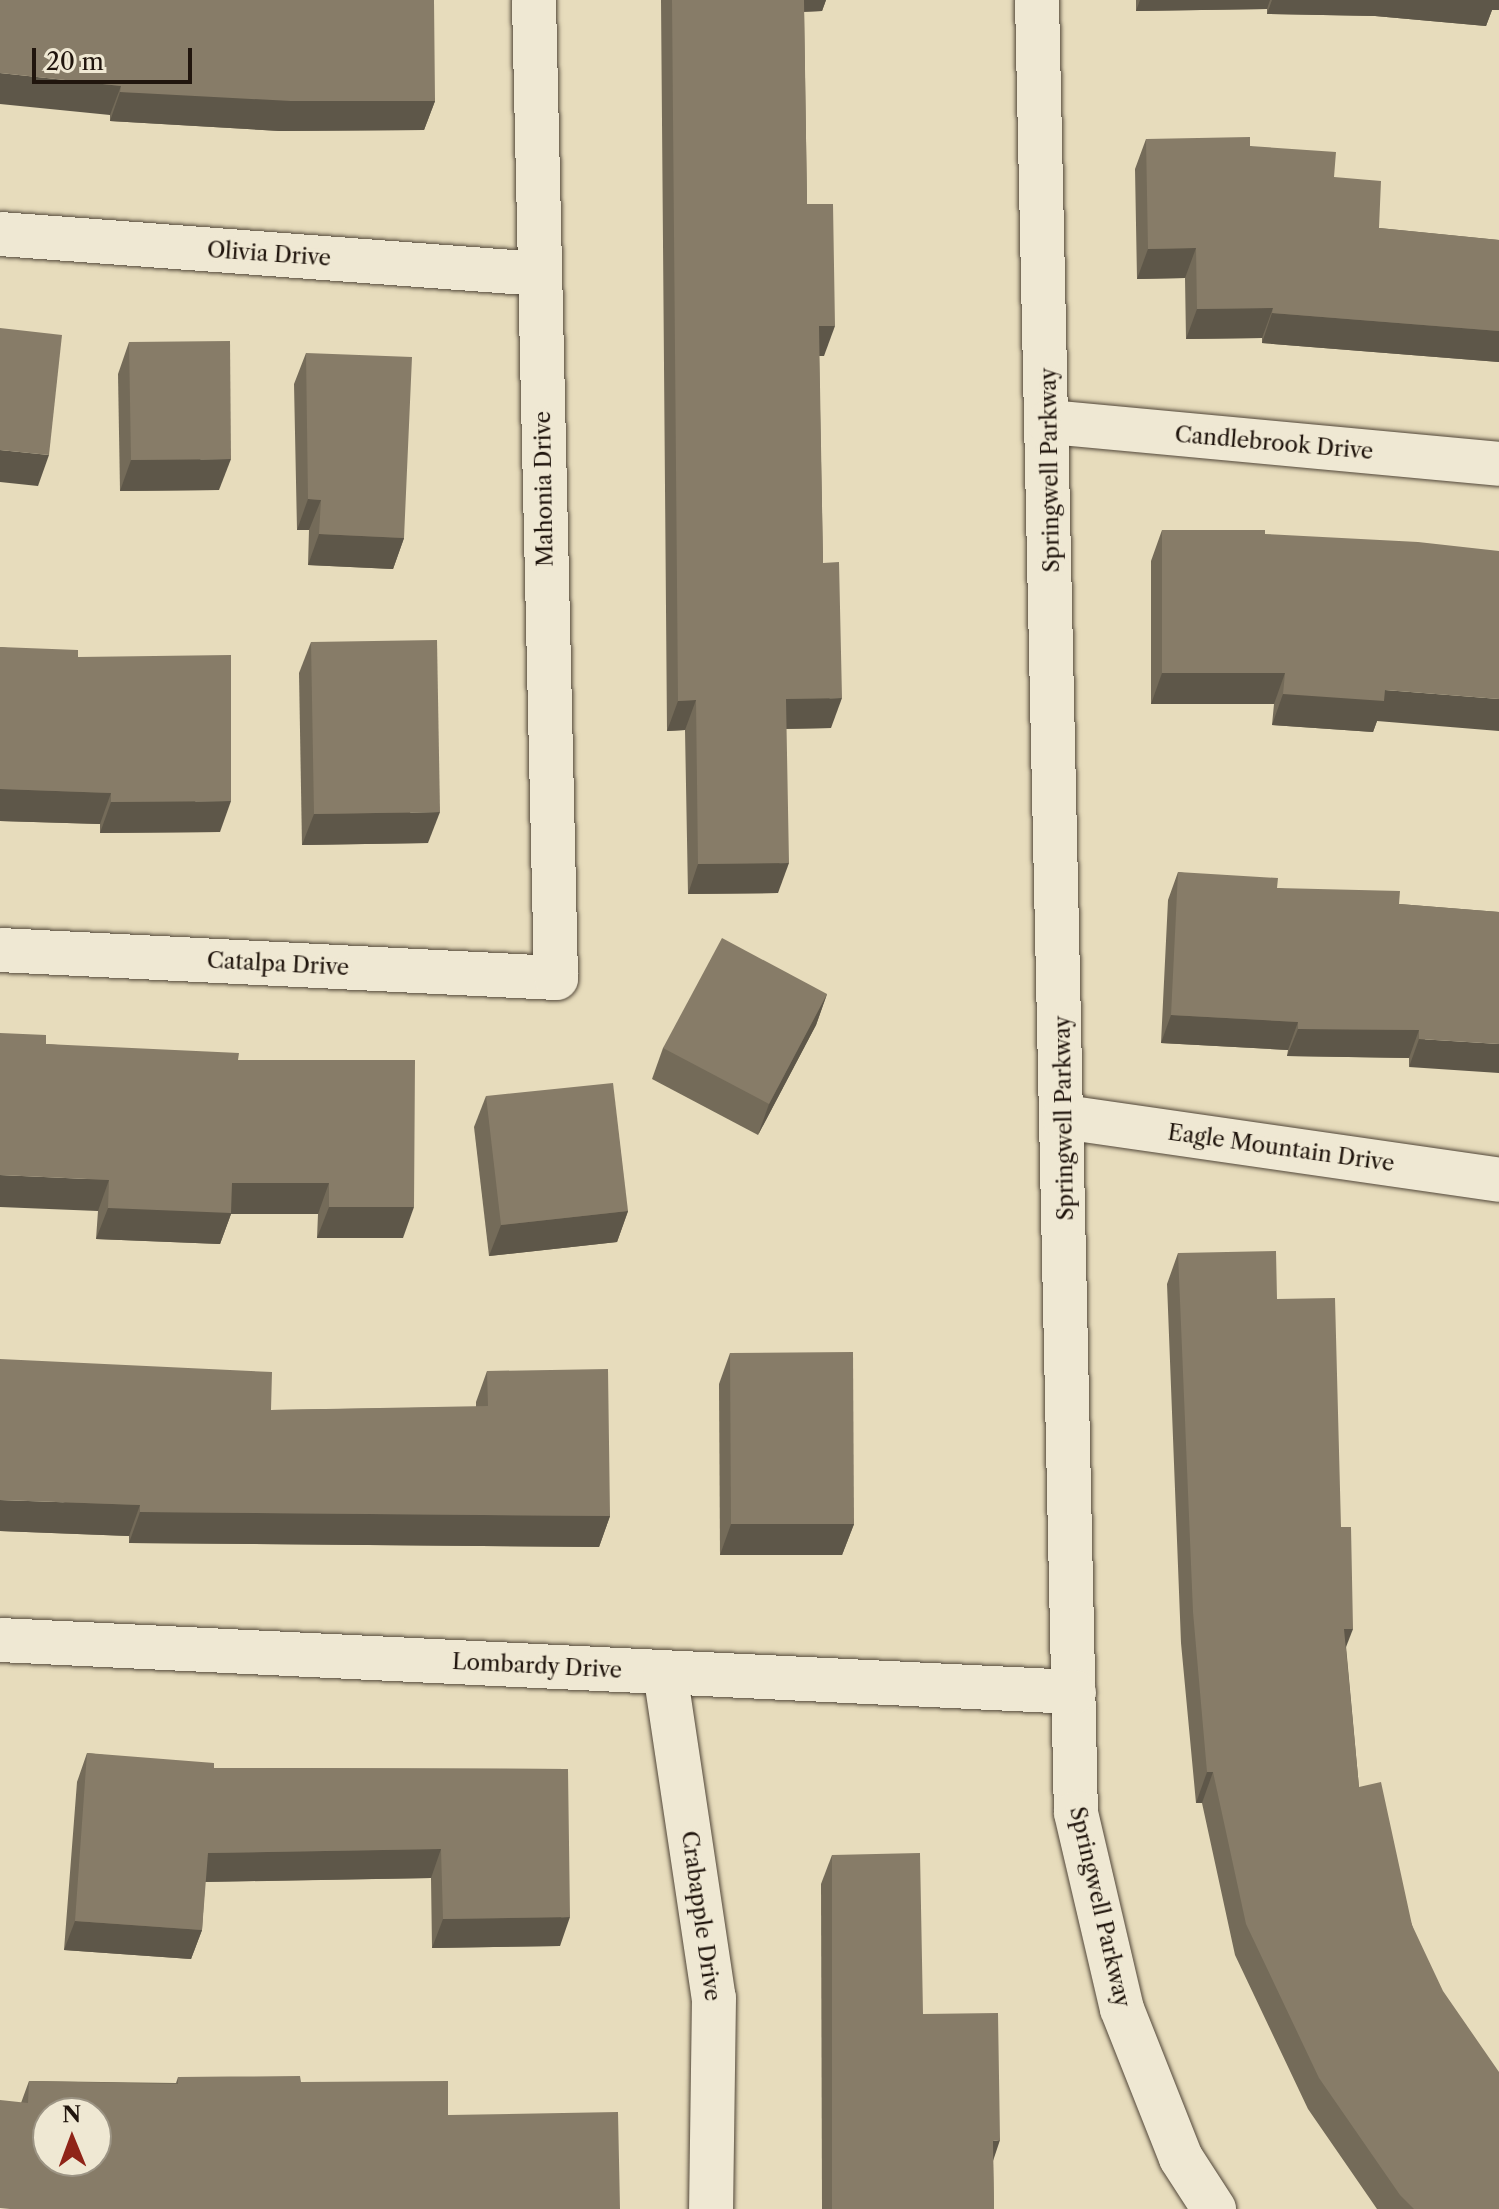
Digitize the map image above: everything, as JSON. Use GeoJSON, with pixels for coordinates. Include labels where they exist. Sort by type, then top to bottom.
{"type":"FeatureCollection","features":[{"type":"Feature","properties":{"kind":"street","name":"Mahonia Drive"},"geometry":{"type":"LineString","coordinates":[[534,0],[556,978]]}},
{"type":"Feature","properties":{"kind":"street","name":"Springwell Parkway"},"geometry":{"type":"LineString","coordinates":[[1037,0],[1064,1117],[1076,1813],[1122,2009],[1181,2158],[1214,2209]]}},
{"type":"Feature","properties":{"kind":"street","name":"Olivia Drive"},"geometry":{"type":"LineString","coordinates":[[0,234],[539,274]]}},
{"type":"Feature","properties":{"kind":"street","name":"Candlebrook Drive"},"geometry":{"type":"LineString","coordinates":[[1049,422],[1499,464]]}},
{"type":"Feature","properties":{"kind":"street","name":"Catalpa Drive"},"geometry":{"type":"LineString","coordinates":[[0,950],[556,978]]}},
{"type":"Feature","properties":{"kind":"street","name":"Eagle Mountain Drive"},"geometry":{"type":"LineString","coordinates":[[1064,1117],[1499,1180]]}},
{"type":"Feature","properties":{"kind":"street","name":"Lombardy Drive"},"geometry":{"type":"LineString","coordinates":[[0,1640],[1074,1692]]}},
{"type":"Feature","properties":{"kind":"street","name":"Crabapple Drive"},"geometry":{"type":"LineString","coordinates":[[665,1672],[714,1998],[711,2209]]}},
{"type":"Feature","properties":{"kind":"building"},"geometry":{"type":"Polygon","coordinates":[[[0,0],[434,0],[435,101],[291,101],[120,92],[121,86],[0,73],[0,0]]]}},
{"type":"Feature","properties":{"kind":"building"},"geometry":{"type":"Polygon","coordinates":[[[672,0],[804,0],[807,204],[833,204],[835,326],[819,326],[823,563],[839,562],[842,698],[786,699],[789,863],[698,864],[696,700],[678,701],[672,0]]]}},
{"type":"Feature","properties":{"kind":"building"},"geometry":{"type":"Polygon","coordinates":[[[1250,137],[1250,146],[1336,152],[1334,177],[1381,181],[1379,228],[1499,240],[1499,331],[1272,313],[1273,308],[1197,309],[1196,248],[1148,249],[1146,139],[1250,137]]]}},
{"type":"Feature","properties":{"kind":"building"},"geometry":{"type":"Polygon","coordinates":[[[0,328],[62,335],[49,455],[0,450],[0,328]]]}},
{"type":"Feature","properties":{"kind":"building"},"geometry":{"type":"Polygon","coordinates":[[[230,341],[231,459],[131,460],[129,342],[230,341]]]}},
{"type":"Feature","properties":{"kind":"building"},"geometry":{"type":"Polygon","coordinates":[[[306,353],[412,357],[404,538],[319,534],[321,500],[308,499],[306,353]]]}},
{"type":"Feature","properties":{"kind":"building"},"geometry":{"type":"Polygon","coordinates":[[[1162,530],[1265,530],[1265,534],[1418,542],[1499,551],[1499,699],[1385,690],[1384,701],[1283,694],[1285,673],[1162,673],[1162,530]]]}},
{"type":"Feature","properties":{"kind":"building"},"geometry":{"type":"Polygon","coordinates":[[[437,640],[440,812],[314,814],[311,642],[437,640]]]}},
{"type":"Feature","properties":{"kind":"building"},"geometry":{"type":"Polygon","coordinates":[[[0,647],[78,650],[78,657],[231,655],[231,801],[111,802],[111,793],[0,789],[0,647]]]}},
{"type":"Feature","properties":{"kind":"building"},"geometry":{"type":"Polygon","coordinates":[[[1178,872],[1278,878],[1277,888],[1400,891],[1399,904],[1499,912],[1499,1044],[1419,1039],[1419,1030],[1298,1029],[1298,1022],[1171,1015],[1178,872]]]}},
{"type":"Feature","properties":{"kind":"building"},"geometry":{"type":"Polygon","coordinates":[[[722,938],[827,994],[769,1104],[663,1048],[722,938]]]}},
{"type":"Feature","properties":{"kind":"building"},"geometry":{"type":"Polygon","coordinates":[[[0,1033],[46,1035],[46,1044],[239,1053],[238,1060],[415,1060],[414,1207],[329,1207],[329,1183],[232,1183],[231,1213],[108,1208],[109,1180],[0,1175],[0,1033]]]}},
{"type":"Feature","properties":{"kind":"building"},"geometry":{"type":"Polygon","coordinates":[[[613,1083],[628,1211],[501,1225],[486,1096],[613,1083]]]}},
{"type":"Feature","properties":{"kind":"building"},"geometry":{"type":"Polygon","coordinates":[[[1276,1251],[1277,1299],[1335,1298],[1341,1527],[1351,1527],[1353,1629],[1344,1629],[1359,1787],[1381,1782],[1412,1925],[1443,1991],[1499,2072],[1499,2209],[1414,2209],[1400,2195],[1319,2078],[1246,1924],[1213,1772],[1207,1772],[1193,1612],[1178,1253],[1276,1251]]]}},
{"type":"Feature","properties":{"kind":"building"},"geometry":{"type":"Polygon","coordinates":[[[853,1352],[854,1524],[731,1524],[730,1353],[853,1352]]]}},
{"type":"Feature","properties":{"kind":"building"},"geometry":{"type":"Polygon","coordinates":[[[0,1359],[272,1372],[271,1410],[488,1406],[487,1371],[608,1369],[610,1516],[140,1512],[140,1505],[0,1500],[0,1359]]]}},
{"type":"Feature","properties":{"kind":"building"},"geometry":{"type":"Polygon","coordinates":[[[87,1753],[214,1763],[214,1768],[568,1769],[570,1917],[443,1919],[441,1849],[208,1853],[202,1930],[75,1921],[87,1753]]]}},
{"type":"Feature","properties":{"kind":"building"},"geometry":{"type":"Polygon","coordinates":[[[920,1853],[923,2014],[998,2013],[1000,2140],[993,2141],[994,2209],[832,2209],[832,1855],[920,1853]]]}},
{"type":"Feature","properties":{"kind":"building"},"geometry":{"type":"Polygon","coordinates":[[[300,2076],[301,2082],[448,2081],[448,2115],[618,2112],[620,2209],[0,2208],[0,2100],[28,2103],[29,2081],[178,2084],[178,2077],[300,2076]]]}}]}
